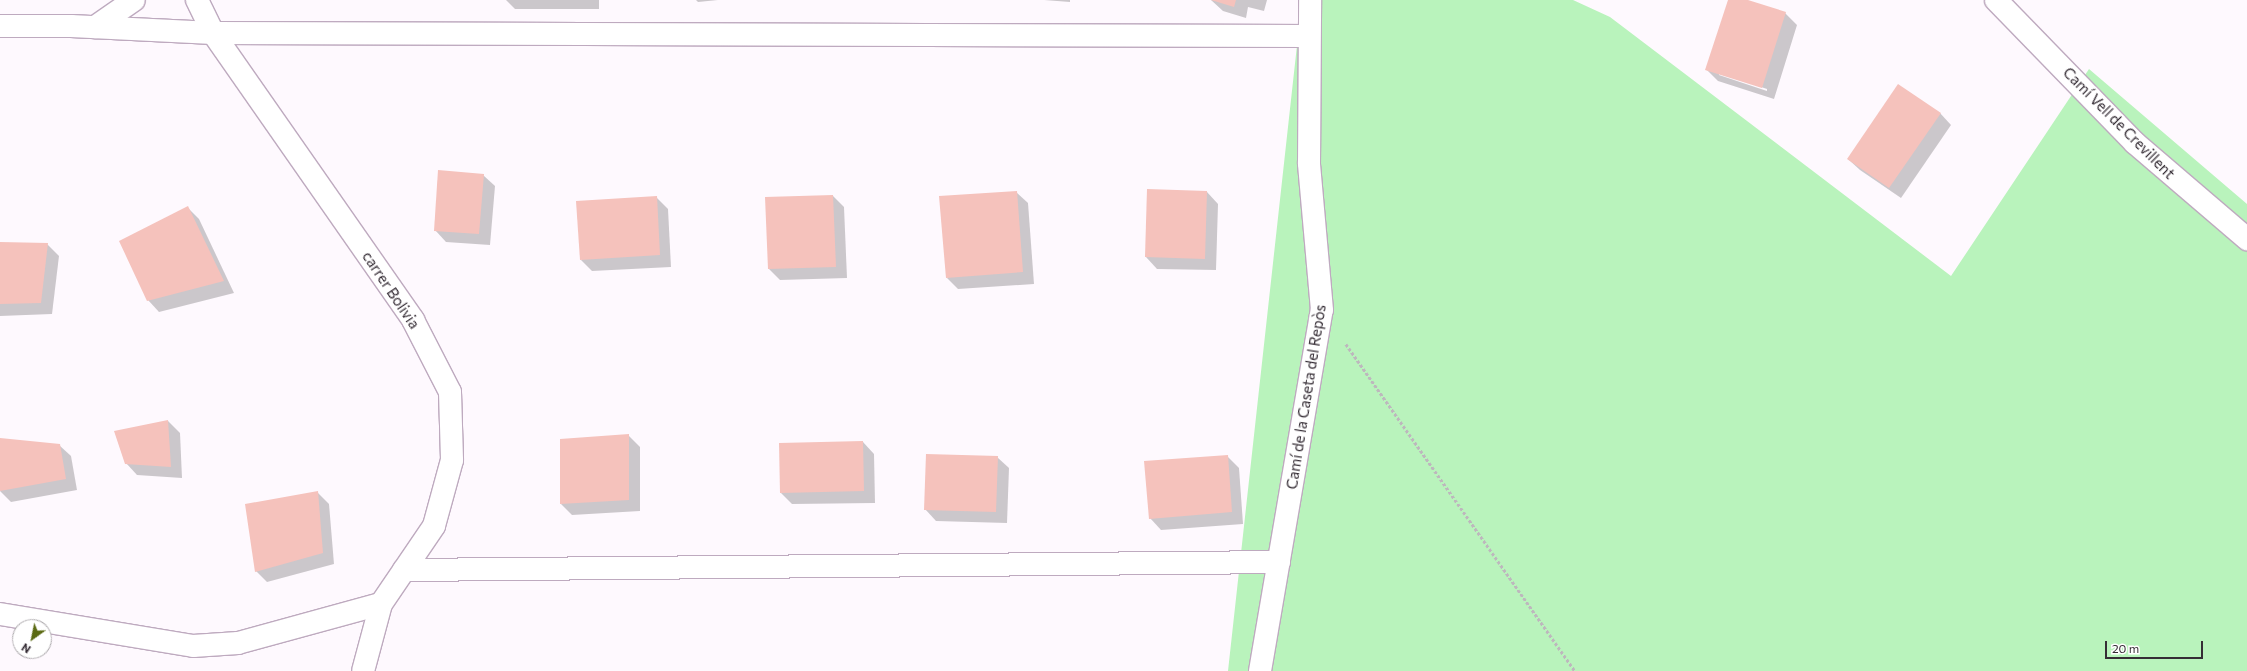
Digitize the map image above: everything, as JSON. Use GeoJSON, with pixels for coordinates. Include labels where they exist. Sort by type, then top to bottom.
{"type":"FeatureCollection","features":[{"type":"Feature","properties":{"kind":"street"},"geometry":{"type":"LineString","coordinates":[[95,27],[134,0]]}},
{"type":"Feature","properties":{"kind":"street","name":"carrer Bolivia"},"geometry":{"type":"LineString","coordinates":[[197,0],[213,33],[413,320],[450,392],[452,460],[434,526],[381,604],[363,671]]}},
{"type":"Feature","properties":{"kind":"street","name":"Camí de la Caseta del Repòs"},"geometry":{"type":"LineString","coordinates":[[1260,671],[1322,310],[1309,163],[1310,0]]}},
{"type":"Feature","properties":{"kind":"street","name":"Camí Vell de Crevillent"},"geometry":{"type":"LineString","coordinates":[[2005,4],[2135,143],[2247,240]]}},
{"type":"Feature","properties":{"kind":"street"},"geometry":{"type":"LineString","coordinates":[[0,26],[95,27],[213,33],[1309,36]]}},
{"type":"Feature","properties":{"kind":"street"},"geometry":{"type":"LineString","coordinates":[[404,570],[1279,562]]}},
{"type":"Feature","properties":{"kind":"street"},"geometry":{"type":"LineString","coordinates":[[0,614],[193,646],[238,643],[381,604]]}},
{"type":"Feature","properties":{"kind":"path"},"geometry":{"type":"LineString","coordinates":[[1322,310],[1575,671]]}},
{"type":"Feature","properties":{"kind":"green space"},"geometry":{"type":"Polygon","coordinates":[[[1302,0],[1573,0],[1610,17],[1951,276],[2089,69],[2247,204],[2247,671],[1228,671],[1302,0]]]}},
{"type":"Feature","properties":{"kind":"building"},"geometry":{"type":"Polygon","coordinates":[[[1211,0],[1236,0],[1234,7],[1211,0]]]}},
{"type":"Feature","properties":{"kind":"building"},"geometry":{"type":"Polygon","coordinates":[[[1728,0],[1748,0],[1786,12],[1762,88],[1705,70],[1728,0]]]}},
{"type":"Feature","properties":{"kind":"building"},"geometry":{"type":"Polygon","coordinates":[[[1898,84],[1941,113],[1889,188],[1847,159],[1898,84]]]}},
{"type":"Feature","properties":{"kind":"building"},"geometry":{"type":"Polygon","coordinates":[[[438,170],[484,174],[479,234],[434,231],[438,170]]]}},
{"type":"Feature","properties":{"kind":"building"},"geometry":{"type":"Polygon","coordinates":[[[1147,189],[1207,191],[1205,259],[1145,257],[1147,189]]]}},
{"type":"Feature","properties":{"kind":"building"},"geometry":{"type":"Polygon","coordinates":[[[1017,191],[1023,272],[946,278],[939,196],[1017,191]]]}},
{"type":"Feature","properties":{"kind":"building"},"geometry":{"type":"Polygon","coordinates":[[[833,195],[836,267],[768,269],[765,197],[833,195]]]}},
{"type":"Feature","properties":{"kind":"building"},"geometry":{"type":"Polygon","coordinates":[[[657,196],[660,255],[580,260],[576,201],[657,196]]]}},
{"type":"Feature","properties":{"kind":"building"},"geometry":{"type":"Polygon","coordinates":[[[188,206],[224,281],[147,301],[119,241],[188,206]]]}},
{"type":"Feature","properties":{"kind":"building"},"geometry":{"type":"Polygon","coordinates":[[[0,242],[48,243],[41,303],[0,304],[0,242]]]}},
{"type":"Feature","properties":{"kind":"building"},"geometry":{"type":"Polygon","coordinates":[[[168,420],[171,467],[125,464],[114,431],[168,420]]]}},
{"type":"Feature","properties":{"kind":"building"},"geometry":{"type":"Polygon","coordinates":[[[629,434],[629,500],[560,504],[560,439],[629,434]]]}},
{"type":"Feature","properties":{"kind":"building"},"geometry":{"type":"Polygon","coordinates":[[[0,438],[60,444],[66,479],[0,491],[0,438]]]}},
{"type":"Feature","properties":{"kind":"building"},"geometry":{"type":"Polygon","coordinates":[[[863,441],[864,491],[780,493],[779,443],[863,441]]]}},
{"type":"Feature","properties":{"kind":"building"},"geometry":{"type":"Polygon","coordinates":[[[926,454],[998,456],[996,512],[924,510],[926,454]]]}},
{"type":"Feature","properties":{"kind":"building"},"geometry":{"type":"Polygon","coordinates":[[[1228,455],[1232,512],[1149,519],[1144,461],[1228,455]]]}},
{"type":"Feature","properties":{"kind":"building"},"geometry":{"type":"Polygon","coordinates":[[[318,491],[323,553],[255,572],[245,504],[318,491]]]}}]}
